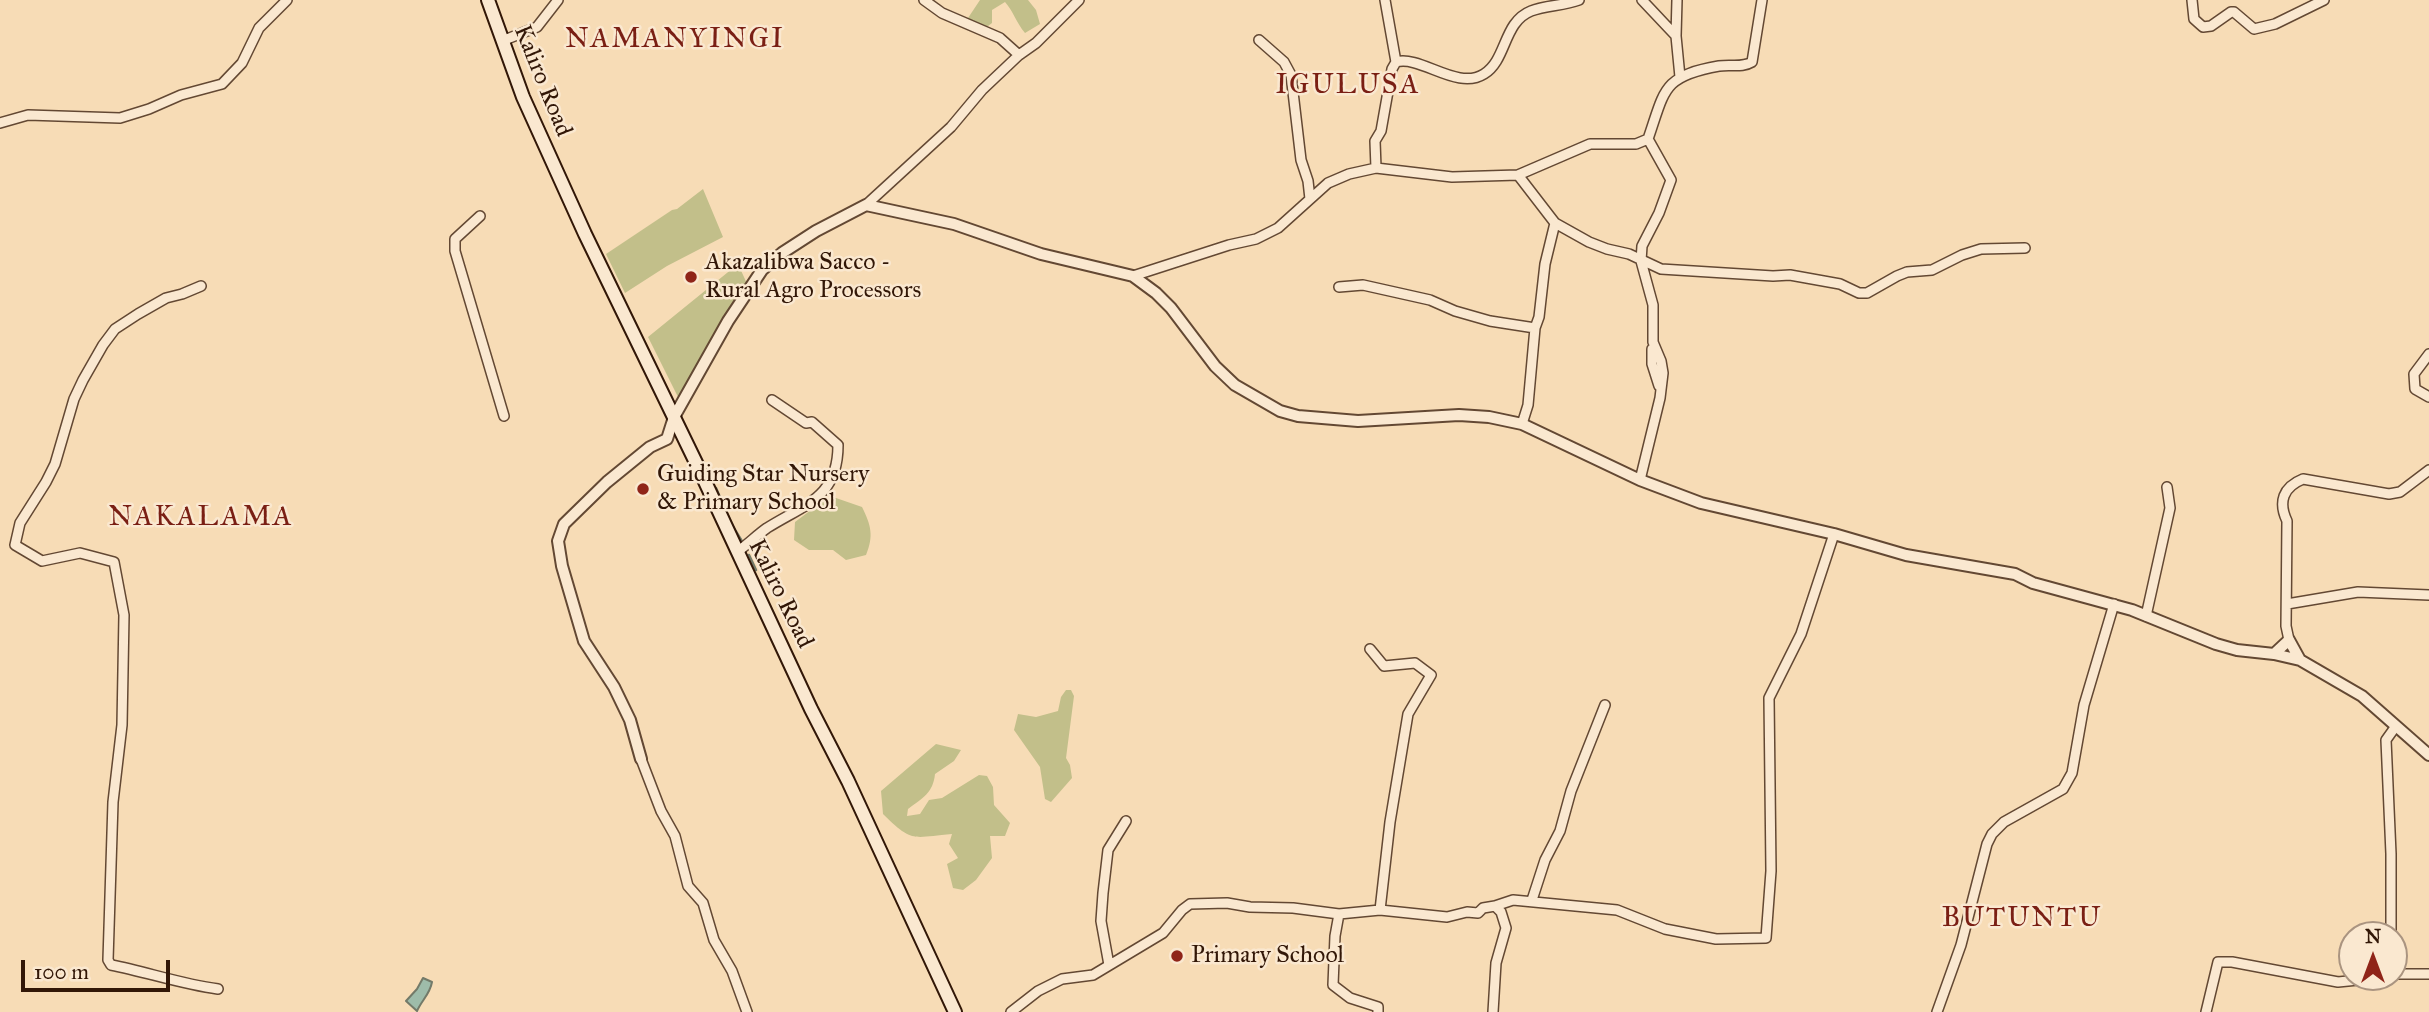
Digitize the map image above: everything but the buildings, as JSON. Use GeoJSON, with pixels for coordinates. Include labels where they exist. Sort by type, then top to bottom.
{"type":"FeatureCollection","features":[{"type":"Feature","properties":{"kind":"main road","name":"Kaliro Road"},"geometry":{"type":"LineString","coordinates":[[488,0],[523,97],[585,234],[848,781],[955,1012]]}},
{"type":"Feature","properties":{"kind":"street"},"geometry":{"type":"LineString","coordinates":[[0,123],[28,115],[120,118],[181,95],[222,84],[242,63],[259,28],[288,0]]}},
{"type":"Feature","properties":{"kind":"street"},"geometry":{"type":"LineString","coordinates":[[502,41],[537,27],[558,0]]}},
{"type":"Feature","properties":{"kind":"street"},"geometry":{"type":"LineString","coordinates":[[924,0],[942,13],[1000,38],[1019,55]]}},
{"type":"Feature","properties":{"kind":"street"},"geometry":{"type":"LineString","coordinates":[[747,1012],[732,971],[714,940],[703,903],[688,886],[675,836],[660,811],[630,720],[614,687],[584,641],[562,566],[558,541],[564,524],[607,482],[650,446],[667,439],[674,417],[728,321],[762,270],[816,231],[866,205],[951,127],[982,90],[1019,55],[1036,43],[1079,0]]}},
{"type":"Feature","properties":{"kind":"street"},"geometry":{"type":"LineString","coordinates":[[1376,168],[1375,141],[1381,131],[1392,69],[1396,62],[1385,0]]}},
{"type":"Feature","properties":{"kind":"street"},"geometry":{"type":"LineString","coordinates":[[1396,62],[1405,59],[1448,75],[1470,78],[1483,75],[1495,62],[1508,33],[1518,21],[1531,11],[1578,0]]}},
{"type":"Feature","properties":{"kind":"street"},"geometry":{"type":"LineString","coordinates":[[1642,0],[1676,36]]}},
{"type":"Feature","properties":{"kind":"street"},"geometry":{"type":"LineString","coordinates":[[1676,0],[1680,77]]}},
{"type":"Feature","properties":{"kind":"street"},"geometry":{"type":"LineString","coordinates":[[1640,480],[1661,391],[1661,361],[1653,341],[1653,305],[1641,261],[1642,246],[1659,213],[1671,180],[1648,139],[1656,108],[1665,90],[1680,77],[1721,66],[1747,65],[1752,62],[1762,0]]}},
{"type":"Feature","properties":{"kind":"street"},"geometry":{"type":"LineString","coordinates":[[2192,0],[2194,19],[2203,27],[2211,26],[2226,13],[2234,12],[2254,29],[2275,24],[2324,0]]}},
{"type":"Feature","properties":{"kind":"street"},"geometry":{"type":"LineString","coordinates":[[1259,40],[1284,62],[1291,75],[1301,160],[1310,199]]}},
{"type":"Feature","properties":{"kind":"street"},"geometry":{"type":"LineString","coordinates":[[1133,276],[1256,239],[1278,228],[1328,183],[1349,174],[1376,168],[1452,177],[1518,175],[1590,144],[1636,144],[1648,139]]}},
{"type":"Feature","properties":{"kind":"street"},"geometry":{"type":"LineString","coordinates":[[1518,175],[1555,223],[1589,242],[1629,254],[1661,269],[1790,275],[1840,284],[1859,293],[1867,293],[1907,272],[1932,270],[1981,249],[2025,248]]}},
{"type":"Feature","properties":{"kind":"street"},"geometry":{"type":"LineString","coordinates":[[866,205],[948,223],[1041,254],[1133,276],[1171,308],[1215,366],[1235,385],[1280,411],[1298,416],[1348,420],[1459,415],[1489,417],[1522,424],[1640,480],[1701,503],[1834,534],[1906,555],[2015,574],[2033,583],[2114,604],[2216,644],[2300,660],[2362,696],[2429,755]]}},
{"type":"Feature","properties":{"kind":"street"},"geometry":{"type":"LineString","coordinates":[[480,216],[456,239],[456,251],[504,416]]}},
{"type":"Feature","properties":{"kind":"street"},"geometry":{"type":"LineString","coordinates":[[1522,424],[1528,405],[1535,328],[1539,317],[1545,264],[1555,223]]}},
{"type":"Feature","properties":{"kind":"street"},"geometry":{"type":"LineString","coordinates":[[1339,287],[1363,285],[1430,300],[1455,311],[1490,321],[1535,328]]}},
{"type":"Feature","properties":{"kind":"street"},"geometry":{"type":"LineString","coordinates":[[201,286],[166,298],[138,314],[115,330],[103,345],[75,399],[55,464],[20,523],[15,545],[41,561],[80,553],[114,562],[124,615],[122,725],[113,802],[108,960],[111,965],[159,974],[180,984],[218,989]]}},
{"type":"Feature","properties":{"kind":"street"},"geometry":{"type":"LineString","coordinates":[[2429,354],[2414,374],[2415,389],[2429,397]]}},
{"type":"Feature","properties":{"kind":"street"},"geometry":{"type":"LineString","coordinates":[[737,552],[766,529],[827,489],[838,463],[838,445],[829,436],[812,422],[806,422],[772,400]]}},
{"type":"Feature","properties":{"kind":"street"},"geometry":{"type":"LineString","coordinates":[[2300,660],[2289,640],[2287,626],[2287,521],[2282,511],[2285,491],[2303,479],[2389,494],[2400,492],[2429,470]]}},
{"type":"Feature","properties":{"kind":"street"},"geometry":{"type":"LineString","coordinates":[[2146,616],[2170,508],[2167,487]]}},
{"type":"Feature","properties":{"kind":"street"},"geometry":{"type":"LineString","coordinates":[[1011,1012],[1038,991],[1062,979],[1093,975],[1163,933],[1182,910],[1191,905],[1227,903],[1339,914],[1380,910],[1447,917],[1467,912],[1478,914],[1483,908],[1513,900],[1531,900],[1572,907],[1617,910],[1665,929],[1716,939],[1766,937],[1771,872],[1769,698],[1801,634],[1834,534]]}},
{"type":"Feature","properties":{"kind":"street"},"geometry":{"type":"LineString","coordinates":[[2287,604],[2358,592],[2429,595]]}},
{"type":"Feature","properties":{"kind":"street"},"geometry":{"type":"LineString","coordinates":[[1937,1012],[1961,945],[1987,844],[1992,834],[2021,811],[2063,789],[2072,773],[2084,705],[2114,604]]}},
{"type":"Feature","properties":{"kind":"street"},"geometry":{"type":"LineString","coordinates":[[2274,653],[2289,640]]}},
{"type":"Feature","properties":{"kind":"street"},"geometry":{"type":"LineString","coordinates":[[1370,649],[1384,666],[1416,663],[1431,675],[1408,714],[1390,822],[1380,910]]}},
{"type":"Feature","properties":{"kind":"street"},"geometry":{"type":"LineString","coordinates":[[1531,900],[1545,860],[1560,831],[1572,791],[1605,705]]}},
{"type":"Feature","properties":{"kind":"street"},"geometry":{"type":"LineString","coordinates":[[2391,921],[2386,740],[2396,726]]}},
{"type":"Feature","properties":{"kind":"street"},"geometry":{"type":"LineString","coordinates":[[1109,965],[1101,920],[1102,893],[1108,850],[1126,821]]}},
{"type":"Feature","properties":{"kind":"street"},"geometry":{"type":"LineString","coordinates":[[1493,1012],[1496,963],[1506,928],[1501,912],[1495,906]]}},
{"type":"Feature","properties":{"kind":"street"},"geometry":{"type":"LineString","coordinates":[[1339,914],[1334,948],[1333,985],[1350,998],[1378,1007],[1378,1012]]}},
{"type":"Feature","properties":{"kind":"street"},"geometry":{"type":"LineString","coordinates":[[2206,1012],[2218,962],[2232,961],[2338,982]]}},
{"type":"Feature","properties":{"kind":"street"},"geometry":{"type":"LineString","coordinates":[[2408,974],[2429,974]]}},
{"type":"Feature","properties":{"kind":"shaded area"},"geometry":{"type":"Polygon","coordinates":[[[980,0],[1028,0],[1036,10],[1040,24],[1025,33],[1005,2],[992,10],[992,23],[984,29],[976,28],[968,18],[980,0]]]}},
{"type":"Feature","properties":{"kind":"shaded area"},"geometry":{"type":"Polygon","coordinates":[[[703,189],[723,237],[667,266],[625,293],[606,254],[677,209],[703,189]]]}},
{"type":"Feature","properties":{"kind":"shaded area"},"geometry":{"type":"Polygon","coordinates":[[[738,264],[749,288],[680,401],[648,337],[738,264]]]}},
{"type":"Feature","properties":{"kind":"shaded area"},"geometry":{"type":"Polygon","coordinates":[[[827,498],[836,498],[862,507],[870,531],[866,555],[846,560],[833,550],[809,550],[794,540],[795,522],[827,498]]]}},
{"type":"Feature","properties":{"kind":"shaded area"},"geometry":{"type":"Polygon","coordinates":[[[1066,690],[1071,690],[1074,696],[1066,758],[1072,778],[1051,802],[1045,799],[1040,767],[1014,730],[1018,714],[1036,717],[1058,711],[1061,697],[1066,690]]]}},
{"type":"Feature","properties":{"kind":"shaded area"},"geometry":{"type":"Polygon","coordinates":[[[936,744],[961,750],[954,761],[935,774],[930,791],[908,809],[907,816],[920,814],[929,800],[942,798],[979,775],[987,776],[993,787],[994,805],[1010,823],[1005,836],[990,836],[992,858],[976,880],[963,890],[953,888],[947,864],[958,858],[949,844],[952,834],[914,836],[901,830],[883,814],[881,791],[936,744]]]}},
{"type":"Feature","properties":{"kind":"shaded area"},"geometry":{"type":"Polygon","coordinates":[[[423,978],[432,982],[417,1011],[406,1001],[423,978]]]}},
{"type":"Feature","properties":{"kind":"waterway"},"geometry":{"type":"LineString","coordinates":[[716,488],[729,518]]}},
{"type":"Feature","properties":{"kind":"waterway"},"geometry":{"type":"LineString","coordinates":[[732,525],[743,543]]}},
{"type":"Feature","properties":{"kind":"waterway"},"geometry":{"type":"LineString","coordinates":[[749,555],[756,570]]}},
{"type":"Feature","properties":{"kind":"place","name":"Akazalibwa Sacco - Rural Agro Processors"},"geometry":{"type":"Point","coordinates":[691,277]}},
{"type":"Feature","properties":{"kind":"place","name":"Guiding Star Nursery & Primary School"},"geometry":{"type":"Point","coordinates":[643,489]}},
{"type":"Feature","properties":{"kind":"place","name":"Primary School"},"geometry":{"type":"Point","coordinates":[1177,956]}},
{"type":"Feature","properties":{"kind":"district","name":"NAMANYINGI"},"geometry":{"type":"Point","coordinates":[675,40]}},
{"type":"Feature","properties":{"kind":"district","name":"IGULUSA"},"geometry":{"type":"Point","coordinates":[1348,86]}},
{"type":"Feature","properties":{"kind":"district","name":"NAKALAMA"},"geometry":{"type":"Point","coordinates":[201,518]}},
{"type":"Feature","properties":{"kind":"district","name":"BUTUNTU"},"geometry":{"type":"Point","coordinates":[2022,919]}}]}
